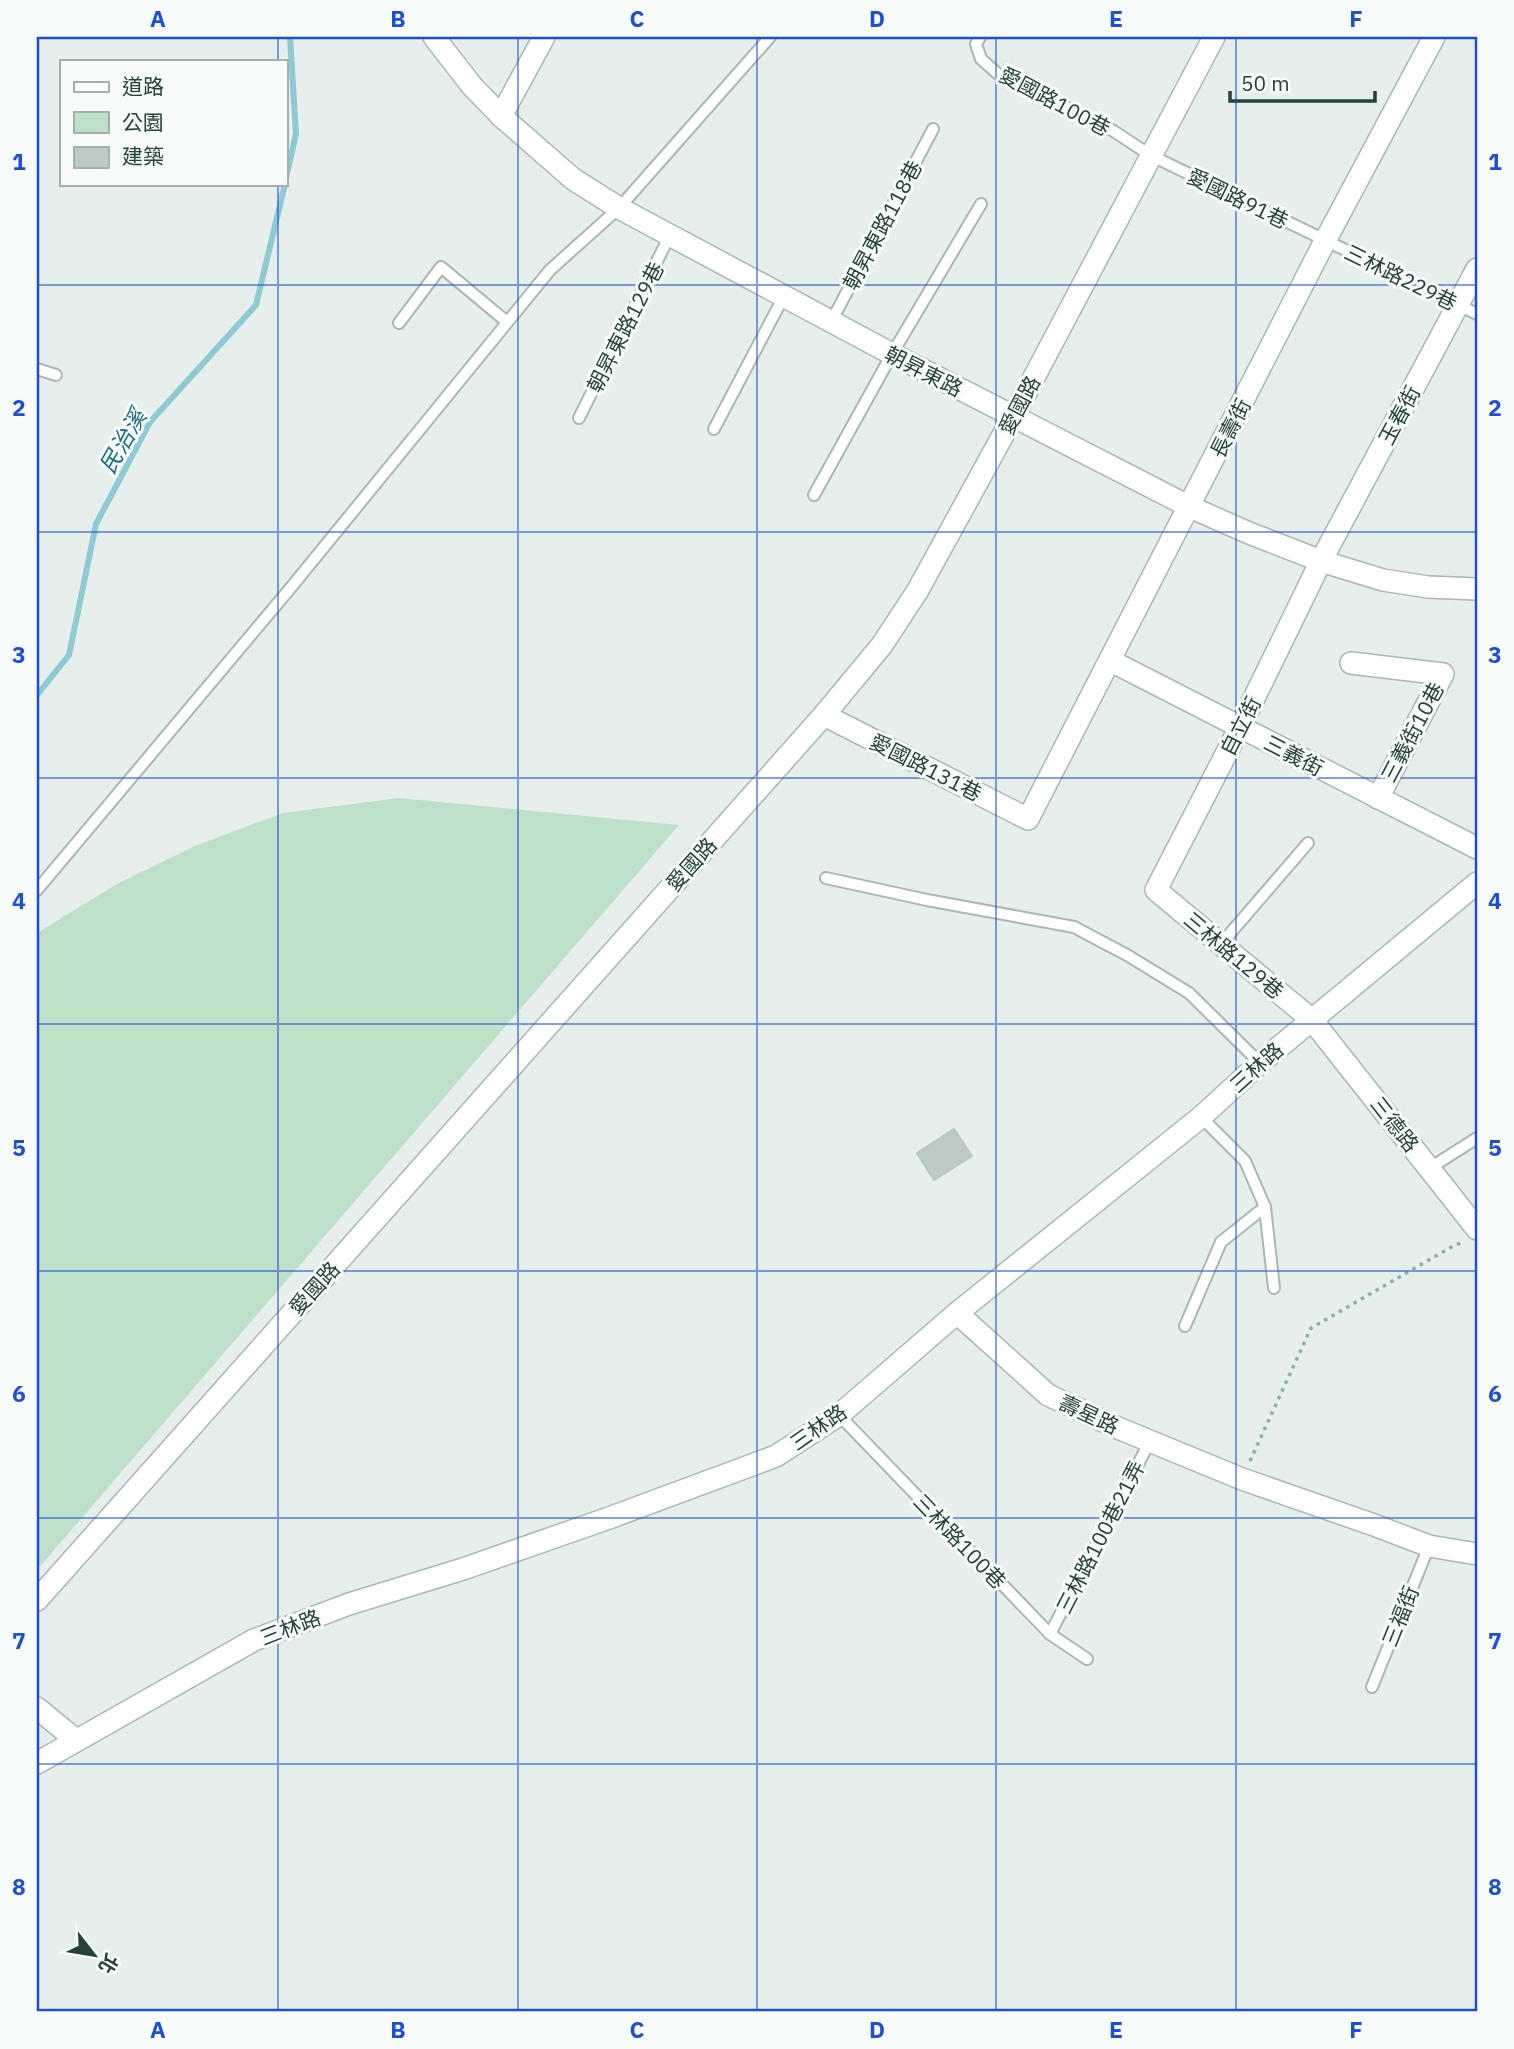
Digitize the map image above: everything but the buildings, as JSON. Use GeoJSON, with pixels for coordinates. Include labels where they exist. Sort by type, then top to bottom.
{"type":"FeatureCollection","features":[{"type":"Feature","properties":{"kind":"street","name":"朝昇東路"},"geometry":{"type":"LineString","coordinates":[[434,37],[472,86],[501,116],[573,178],[619,208],[892,355],[1190,507],[1321,561],[1384,580],[1428,587],[1477,589]]}},
{"type":"Feature","properties":{"kind":"street"},"geometry":{"type":"LineString","coordinates":[[501,116],[544,37]]}},
{"type":"Feature","properties":{"kind":"street","name":"愛國路"},"geometry":{"type":"LineString","coordinates":[[37,1600],[824,715],[882,645],[918,590],[1013,417],[1214,37]]}},
{"type":"Feature","properties":{"kind":"street","name":"長壽街"},"geometry":{"type":"LineString","coordinates":[[1028,819],[1325,241],[1434,37]]}},
{"type":"Feature","properties":{"kind":"street","name":"玉春街"},"geometry":{"type":"LineString","coordinates":[[1321,561],[1468,309],[1477,269]]}},
{"type":"Feature","properties":{"kind":"street","name":"自立街"},"geometry":{"type":"LineString","coordinates":[[1156,890],[1321,561]]}},
{"type":"Feature","properties":{"kind":"street","name":"三義街"},"geometry":{"type":"LineString","coordinates":[[1111,661],[1477,848]]}},
{"type":"Feature","properties":{"kind":"street","name":"三義街10巷"},"geometry":{"type":"LineString","coordinates":[[1351,663],[1443,674],[1378,797]]}},
{"type":"Feature","properties":{"kind":"street","name":"愛國路131巷"},"geometry":{"type":"LineString","coordinates":[[824,715],[1028,819]]}},
{"type":"Feature","properties":{"kind":"street","name":"三林路"},"geometry":{"type":"LineString","coordinates":[[37,1763],[254,1640],[349,1604],[463,1569],[609,1518],[776,1456],[839,1415],[957,1313],[1201,1117],[1260,1063],[1477,883]]}},
{"type":"Feature","properties":{"kind":"street","name":"三林路129巷"},"geometry":{"type":"LineString","coordinates":[[1156,890],[1312,1020]]}},
{"type":"Feature","properties":{"kind":"street","name":"三德路"},"geometry":{"type":"LineString","coordinates":[[1312,1020],[1430,1168],[1471,1235]]}},
{"type":"Feature","properties":{"kind":"street","name":"壽星路"},"geometry":{"type":"LineString","coordinates":[[957,1313],[1048,1395],[1242,1479]]}},
{"type":"Feature","properties":{"kind":"street"},"geometry":{"type":"LineString","coordinates":[[1242,1479],[1429,1546],[1477,1553]]}},
{"type":"Feature","properties":{"kind":"street"},"geometry":{"type":"LineString","coordinates":[[37,1708],[76,1740]]}},
{"type":"Feature","properties":{"kind":"lane"},"geometry":{"type":"LineString","coordinates":[[37,890],[293,585],[550,270],[619,208],[770,37]]}},
{"type":"Feature","properties":{"kind":"lane","name":"愛國路100巷"},"geometry":{"type":"LineString","coordinates":[[980,37],[976,44],[981,59],[998,74],[1112,130],[1150,155]]}},
{"type":"Feature","properties":{"kind":"lane","name":"朝昇東路118巷"},"geometry":{"type":"LineString","coordinates":[[831,322],[933,129]]}},
{"type":"Feature","properties":{"kind":"lane","name":"愛國路91巷"},"geometry":{"type":"LineString","coordinates":[[1150,155],[1325,241]]}},
{"type":"Feature","properties":{"kind":"lane"},"geometry":{"type":"LineString","coordinates":[[814,495],[981,204]]}},
{"type":"Feature","properties":{"kind":"lane","name":"朝昇東路129巷"},"geometry":{"type":"LineString","coordinates":[[579,418],[670,235]]}},
{"type":"Feature","properties":{"kind":"lane","name":"三林路229巷"},"geometry":{"type":"LineString","coordinates":[[1325,241],[1468,309]]}},
{"type":"Feature","properties":{"kind":"lane"},"geometry":{"type":"LineString","coordinates":[[399,323],[441,267],[508,322]]}},
{"type":"Feature","properties":{"kind":"lane"},"geometry":{"type":"LineString","coordinates":[[714,429],[783,296]]}},
{"type":"Feature","properties":{"kind":"lane"},"geometry":{"type":"LineString","coordinates":[[37,369],[56,375]]}},
{"type":"Feature","properties":{"kind":"lane"},"geometry":{"type":"LineString","coordinates":[[1221,944],[1308,843]]}},
{"type":"Feature","properties":{"kind":"lane"},"geometry":{"type":"LineString","coordinates":[[826,878],[1074,928],[1127,955],[1189,993],[1260,1063]]}},
{"type":"Feature","properties":{"kind":"lane"},"geometry":{"type":"LineString","coordinates":[[1201,1117],[1245,1161],[1265,1207],[1274,1288]]}},
{"type":"Feature","properties":{"kind":"lane"},"geometry":{"type":"LineString","coordinates":[[1430,1168],[1477,1138]]}},
{"type":"Feature","properties":{"kind":"lane"},"geometry":{"type":"LineString","coordinates":[[1185,1326],[1221,1242],[1265,1207]]}},
{"type":"Feature","properties":{"kind":"lane","name":"三林路100巷"},"geometry":{"type":"LineString","coordinates":[[839,1415],[1050,1634],[1087,1659]]}},
{"type":"Feature","properties":{"kind":"lane","name":"三林路100巷21弄"},"geometry":{"type":"LineString","coordinates":[[1050,1634],[1150,1441]]}},
{"type":"Feature","properties":{"kind":"lane","name":"三福街"},"geometry":{"type":"LineString","coordinates":[[1372,1687],[1429,1546]]}},
{"type":"Feature","properties":{"kind":"path"},"geometry":{"type":"LineString","coordinates":[[1242,1479],[1311,1328],[1471,1235]]}},
{"type":"Feature","properties":{"kind":"green space"},"geometry":{"type":"Polygon","coordinates":[[[399,798],[679,825],[37,1570],[37,933],[117,884],[197,845],[283,813],[399,798]]]}},
{"type":"Feature","properties":{"kind":"waterway","name":"民治溪"},"geometry":{"type":"LineString","coordinates":[[287,173],[296,134],[290,37]]}},
{"type":"Feature","properties":{"kind":"waterway","name":"民治溪"},"geometry":{"type":"LineString","coordinates":[[37,695],[69,655],[96,524],[150,422],[256,305],[285,186]]}}]}
